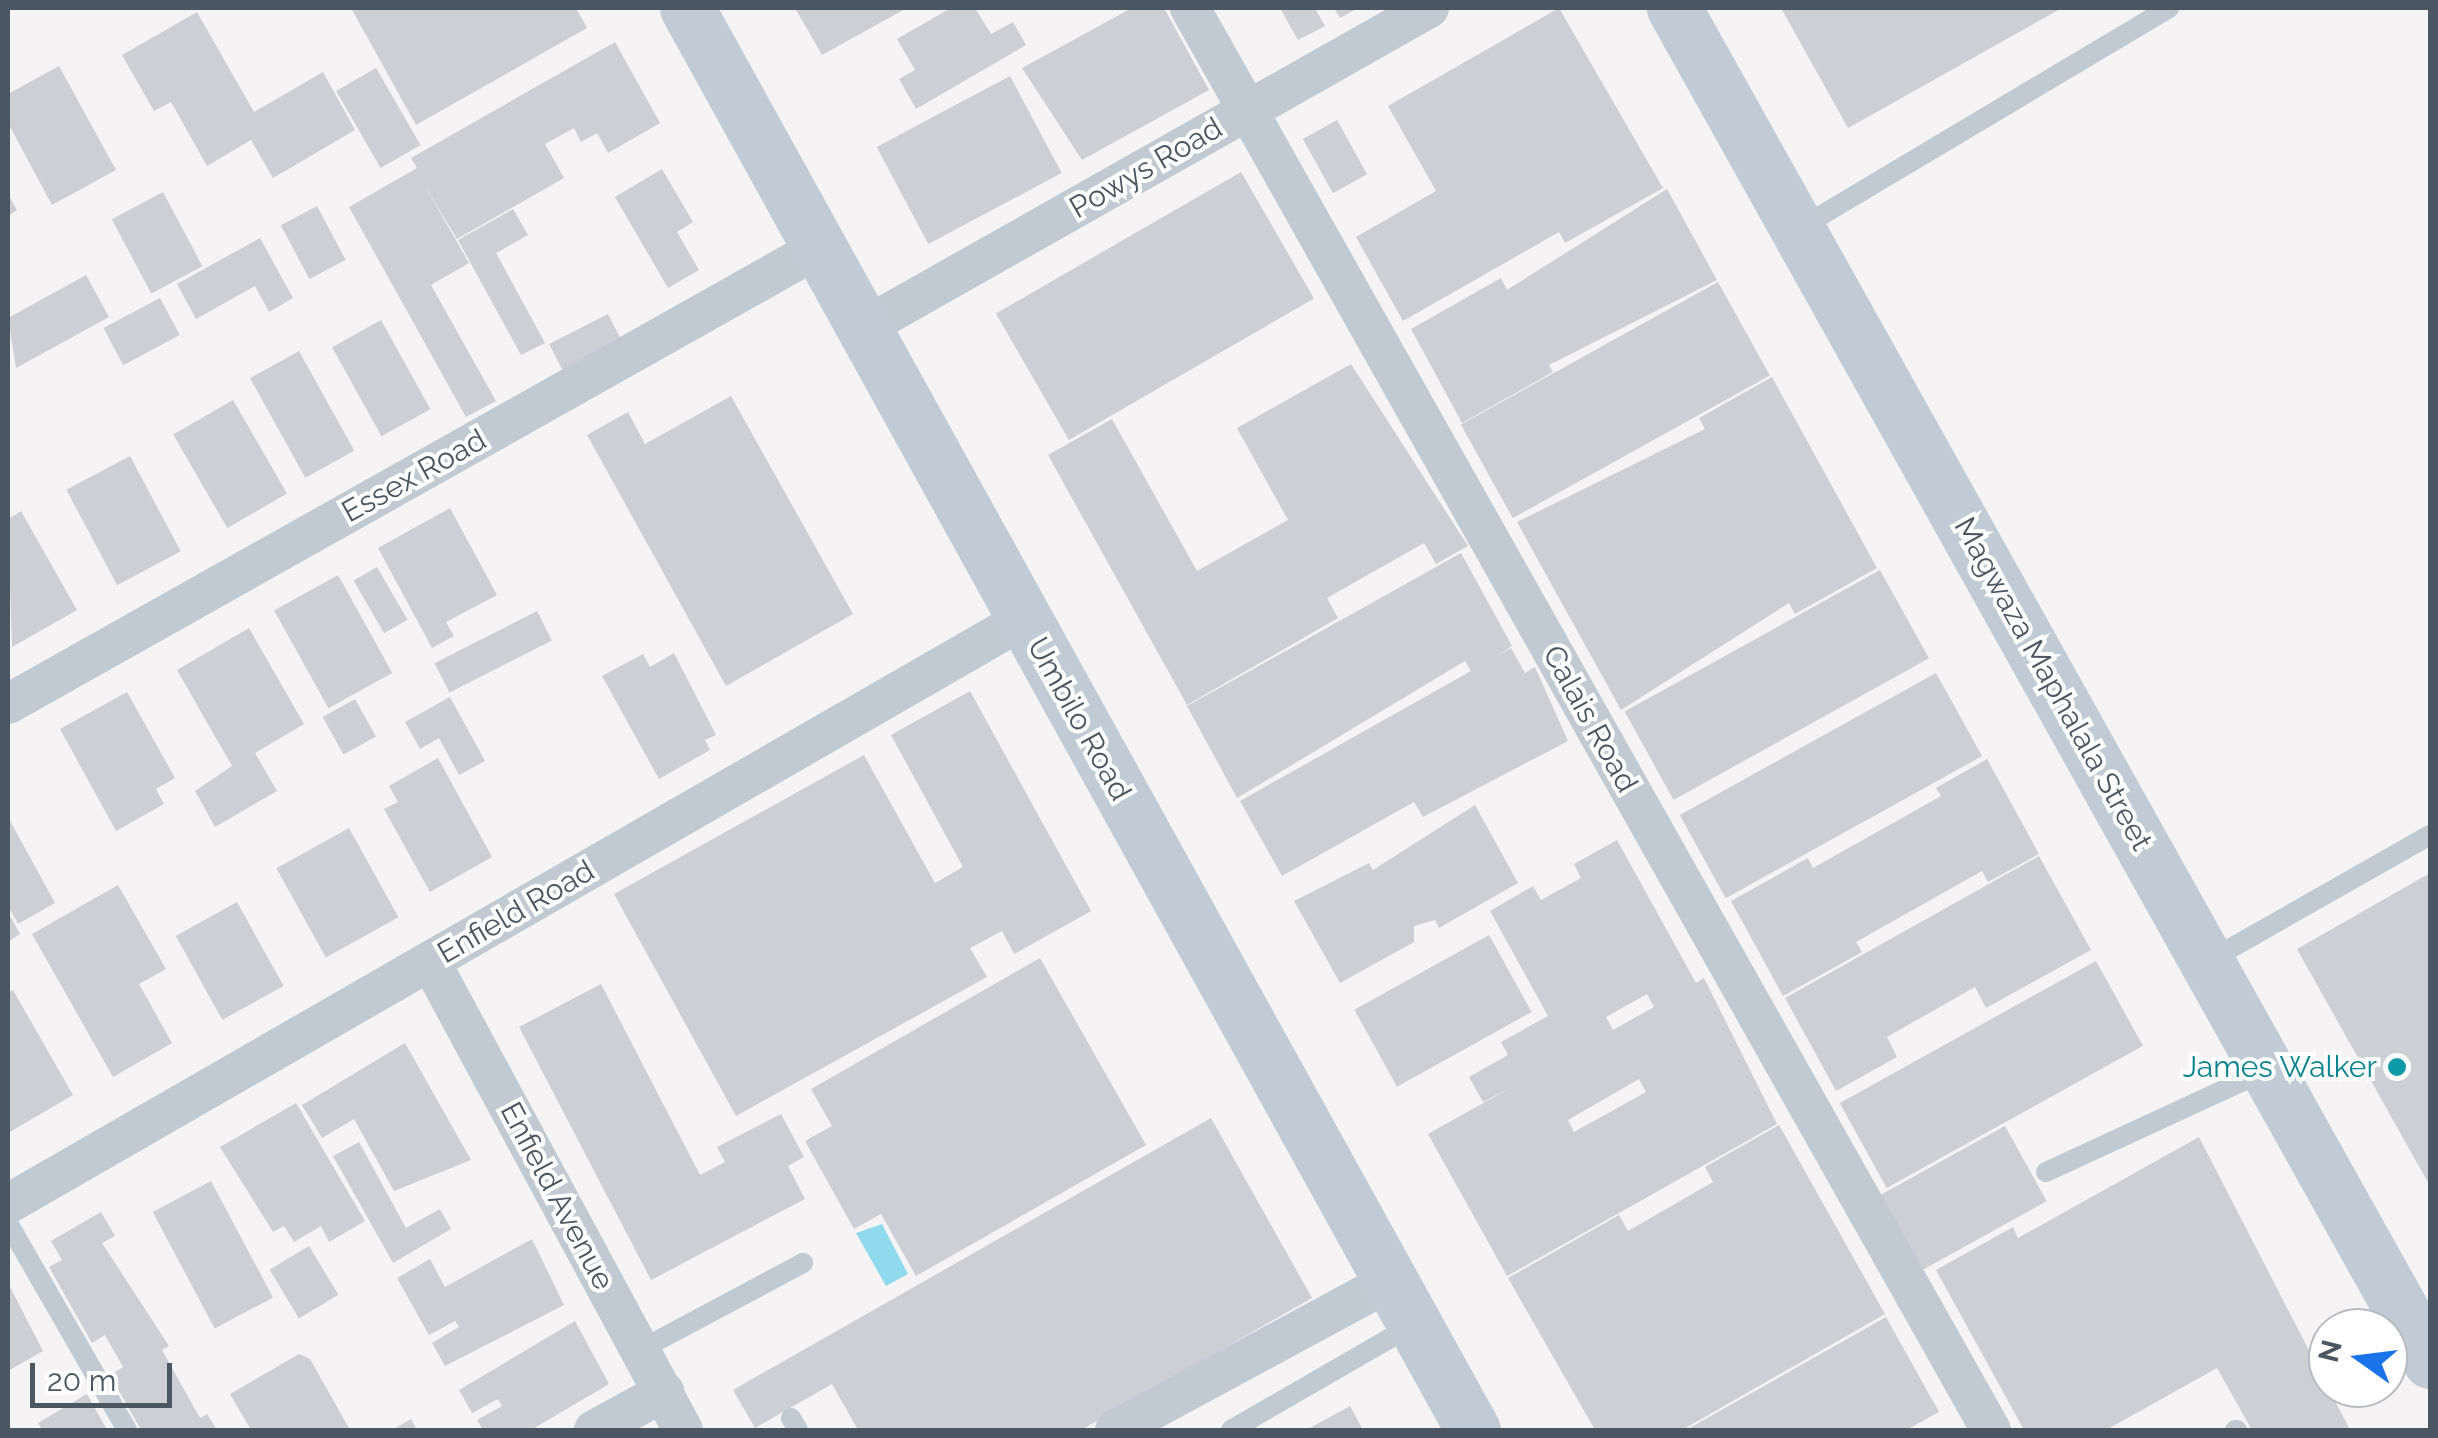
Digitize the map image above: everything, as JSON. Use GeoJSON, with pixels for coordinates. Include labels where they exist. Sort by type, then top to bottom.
{"type":"FeatureCollection","features":[{"type":"Feature","properties":{"kind":"street","name":"Umbilo Road"},"geometry":{"type":"LineString","coordinates":[[687,8],[1473,1430]]}},
{"type":"Feature","properties":{"kind":"street","name":"Calais Road"},"geometry":{"type":"LineString","coordinates":[[1190,8],[1991,1430]]}},
{"type":"Feature","properties":{"kind":"street","name":"Powys Road"},"geometry":{"type":"LineString","coordinates":[[864,328],[1429,8]]}},
{"type":"Feature","properties":{"kind":"street","name":"Magwaza Maphalala Street"},"geometry":{"type":"LineString","coordinates":[[1674,8],[2430,1361]]}},
{"type":"Feature","properties":{"kind":"street","name":"Essex Road"},"geometry":{"type":"LineString","coordinates":[[8,704],[820,248]]}},
{"type":"Feature","properties":{"kind":"street","name":"Enfield Road"},"geometry":{"type":"LineString","coordinates":[[8,1204],[1024,620]]}},
{"type":"Feature","properties":{"kind":"street","name":"Enfield Avenue"},"geometry":{"type":"LineString","coordinates":[[430,961],[684,1430]]}},
{"type":"Feature","properties":{"kind":"street"},"geometry":{"type":"LineString","coordinates":[[1115,1430],[1402,1302]]}},
{"type":"Feature","properties":{"kind":"street"},"geometry":{"type":"LineString","coordinates":[[594,1430],[664,1392]]}},
{"type":"Feature","properties":{"kind":"lane"},"geometry":{"type":"LineString","coordinates":[[1798,229],[2169,8]]}},
{"type":"Feature","properties":{"kind":"lane"},"geometry":{"type":"LineString","coordinates":[[2209,961],[2430,834]]}},
{"type":"Feature","properties":{"kind":"lane"},"geometry":{"type":"LineString","coordinates":[[2046,1172],[2268,1070]]}},
{"type":"Feature","properties":{"kind":"lane"},"geometry":{"type":"LineString","coordinates":[[8,1223],[127,1430]]}},
{"type":"Feature","properties":{"kind":"lane"},"geometry":{"type":"LineString","coordinates":[[640,1350],[803,1263]]}},
{"type":"Feature","properties":{"kind":"lane"},"geometry":{"type":"LineString","coordinates":[[1231,1430],[1402,1302]]}},
{"type":"Feature","properties":{"kind":"water"},"geometry":{"type":"Polygon","coordinates":[[[882,1224],[908,1274],[886,1286],[856,1233],[882,1224]]]}},
{"type":"Feature","properties":{"kind":"building"},"geometry":{"type":"Polygon","coordinates":[[[351,8],[576,8],[587,28],[416,125],[351,8]]]}},
{"type":"Feature","properties":{"kind":"building"},"geometry":{"type":"Polygon","coordinates":[[[795,8],[907,8],[822,55],[795,8]]]}},
{"type":"Feature","properties":{"kind":"building"},"geometry":{"type":"Polygon","coordinates":[[[951,8],[975,8],[991,34],[1013,22],[1026,45],[916,109],[899,79],[915,70],[897,39],[951,8]]]}},
{"type":"Feature","properties":{"kind":"building"},"geometry":{"type":"Polygon","coordinates":[[[1132,8],[1164,8],[1209,90],[1082,160],[1022,68],[1132,8]]]}},
{"type":"Feature","properties":{"kind":"building"},"geometry":{"type":"Polygon","coordinates":[[[1280,8],[1315,8],[1325,26],[1298,40],[1280,8]]]}},
{"type":"Feature","properties":{"kind":"building"},"geometry":{"type":"Polygon","coordinates":[[[1334,8],[1358,8],[1340,18],[1334,8]]]}},
{"type":"Feature","properties":{"kind":"building"},"geometry":{"type":"Polygon","coordinates":[[[1559,8],[1663,188],[1565,243],[1559,232],[1403,321],[1356,237],[1436,191],[1388,106],[1559,8]]]}},
{"type":"Feature","properties":{"kind":"building"},"geometry":{"type":"Polygon","coordinates":[[[1781,8],[2062,8],[1848,128],[1781,8]]]}},
{"type":"Feature","properties":{"kind":"building"},"geometry":{"type":"Polygon","coordinates":[[[197,12],[254,112],[323,72],[355,130],[273,178],[251,140],[207,166],[171,102],[154,111],[122,55],[197,12]]]}},
{"type":"Feature","properties":{"kind":"building"},"geometry":{"type":"Polygon","coordinates":[[[615,42],[660,123],[608,153],[597,133],[581,142],[574,128],[545,144],[564,178],[457,239],[424,184],[469,263],[431,285],[496,401],[466,417],[349,207],[417,168],[411,158],[615,42]]]}},
{"type":"Feature","properties":{"kind":"building"},"geometry":{"type":"Polygon","coordinates":[[[59,66],[116,170],[52,205],[8,123],[8,94],[59,66]]]}},
{"type":"Feature","properties":{"kind":"building"},"geometry":{"type":"Polygon","coordinates":[[[376,68],[420,145],[381,168],[336,91],[376,68]]]}},
{"type":"Feature","properties":{"kind":"building"},"geometry":{"type":"Polygon","coordinates":[[[1010,76],[1062,173],[928,244],[877,147],[1010,76]]]}},
{"type":"Feature","properties":{"kind":"building"},"geometry":{"type":"Polygon","coordinates":[[[1337,120],[1367,174],[1333,193],[1303,139],[1337,120]]]}},
{"type":"Feature","properties":{"kind":"building"},"geometry":{"type":"Polygon","coordinates":[[[662,169],[693,222],[677,232],[699,270],[668,288],[615,197],[662,169]]]}},
{"type":"Feature","properties":{"kind":"building"},"geometry":{"type":"Polygon","coordinates":[[[1241,172],[1314,298],[1069,440],[996,314],[1241,172]]]}},
{"type":"Feature","properties":{"kind":"building"},"geometry":{"type":"Polygon","coordinates":[[[1667,189],[1717,280],[1549,365],[1553,372],[1462,423],[1411,329],[1501,278],[1507,290],[1667,189]]]}},
{"type":"Feature","properties":{"kind":"building"},"geometry":{"type":"Polygon","coordinates":[[[163,192],[202,266],[151,293],[112,219],[163,192]]]}},
{"type":"Feature","properties":{"kind":"building"},"geometry":{"type":"Polygon","coordinates":[[[8,194],[17,210],[8,216],[8,194]]]}},
{"type":"Feature","properties":{"kind":"building"},"geometry":{"type":"Polygon","coordinates":[[[317,206],[346,260],[309,279],[281,225],[317,206]]]}},
{"type":"Feature","properties":{"kind":"building"},"geometry":{"type":"Polygon","coordinates":[[[513,209],[528,235],[496,253],[545,343],[521,355],[458,240],[513,209]]]}},
{"type":"Feature","properties":{"kind":"building"},"geometry":{"type":"Polygon","coordinates":[[[260,238],[293,298],[269,312],[255,286],[196,319],[177,284],[260,238]]]}},
{"type":"Feature","properties":{"kind":"building"},"geometry":{"type":"Polygon","coordinates":[[[86,275],[109,317],[16,368],[8,318],[86,275]]]}},
{"type":"Feature","properties":{"kind":"building"},"geometry":{"type":"Polygon","coordinates":[[[1718,282],[1770,376],[1513,518],[1461,425],[1718,282]]]}},
{"type":"Feature","properties":{"kind":"building"},"geometry":{"type":"Polygon","coordinates":[[[160,298],[180,335],[123,365],[103,328],[160,298]]]}},
{"type":"Feature","properties":{"kind":"building"},"geometry":{"type":"Polygon","coordinates":[[[608,314],[622,341],[563,371],[549,344],[608,314]]]}},
{"type":"Feature","properties":{"kind":"building"},"geometry":{"type":"Polygon","coordinates":[[[381,320],[430,409],[381,436],[332,347],[381,320]]]}},
{"type":"Feature","properties":{"kind":"building"},"geometry":{"type":"Polygon","coordinates":[[[299,351],[354,451],[305,478],[250,378],[299,351]]]}},
{"type":"Feature","properties":{"kind":"building"},"geometry":{"type":"Polygon","coordinates":[[[1351,364],[1468,546],[1436,564],[1424,543],[1327,598],[1338,618],[1187,705],[1048,455],[1112,419],[1197,571],[1288,520],[1237,428],[1351,364]]]}},
{"type":"Feature","properties":{"kind":"building"},"geometry":{"type":"Polygon","coordinates":[[[1772,377],[1877,568],[1795,614],[1789,603],[1621,710],[1517,522],[1705,429],[1699,418],[1772,377]]]}},
{"type":"Feature","properties":{"kind":"building"},"geometry":{"type":"Polygon","coordinates":[[[731,396],[853,614],[726,686],[587,435],[628,412],[645,444],[731,396]]]}},
{"type":"Feature","properties":{"kind":"building"},"geometry":{"type":"Polygon","coordinates":[[[233,400],[287,494],[227,528],[173,434],[233,400]]]}},
{"type":"Feature","properties":{"kind":"building"},"geometry":{"type":"Polygon","coordinates":[[[130,456],[181,551],[117,585],[66,490],[130,456]]]}},
{"type":"Feature","properties":{"kind":"building"},"geometry":{"type":"Polygon","coordinates":[[[450,508],[497,595],[446,622],[454,636],[432,648],[378,548],[450,508]]]}},
{"type":"Feature","properties":{"kind":"building"},"geometry":{"type":"Polygon","coordinates":[[[21,511],[77,610],[12,647],[8,519],[21,511]]]}},
{"type":"Feature","properties":{"kind":"building"},"geometry":{"type":"Polygon","coordinates":[[[1461,553],[1512,646],[1497,656],[1511,648],[1525,673],[1535,667],[1568,741],[1423,817],[1414,802],[1282,876],[1240,801],[1471,671],[1465,661],[1237,798],[1187,706],[1461,553]]]}},
{"type":"Feature","properties":{"kind":"building"},"geometry":{"type":"Polygon","coordinates":[[[377,567],[408,620],[384,633],[354,580],[377,567]]]}},
{"type":"Feature","properties":{"kind":"building"},"geometry":{"type":"Polygon","coordinates":[[[1880,570],[1929,658],[1674,800],[1625,712],[1880,570]]]}},
{"type":"Feature","properties":{"kind":"building"},"geometry":{"type":"Polygon","coordinates":[[[338,575],[392,673],[328,708],[274,610],[338,575]]]}},
{"type":"Feature","properties":{"kind":"building"},"geometry":{"type":"Polygon","coordinates":[[[537,611],[552,640],[450,693],[435,663],[537,611]]]}},
{"type":"Feature","properties":{"kind":"building"},"geometry":{"type":"Polygon","coordinates":[[[249,628],[304,724],[255,753],[277,791],[215,827],[195,791],[232,766],[177,670],[249,628]]]}},
{"type":"Feature","properties":{"kind":"building"},"geometry":{"type":"Polygon","coordinates":[[[674,653],[716,735],[705,740],[710,750],[659,779],[602,676],[643,654],[650,667],[674,653]]]}},
{"type":"Feature","properties":{"kind":"building"},"geometry":{"type":"Polygon","coordinates":[[[1936,673],[1982,756],[1726,898],[1680,815],[1936,673]]]}},
{"type":"Feature","properties":{"kind":"building"},"geometry":{"type":"Polygon","coordinates":[[[970,691],[1091,911],[1014,954],[1002,931],[970,948],[987,977],[736,1116],[614,894],[864,755],[935,883],[963,867],[891,735],[970,691]]]}},
{"type":"Feature","properties":{"kind":"building"},"geometry":{"type":"Polygon","coordinates":[[[127,692],[175,778],[156,789],[164,804],[116,831],[60,729],[127,692]]]}},
{"type":"Feature","properties":{"kind":"building"},"geometry":{"type":"Polygon","coordinates":[[[450,697],[485,761],[459,775],[439,738],[420,749],[405,722],[450,697]]]}},
{"type":"Feature","properties":{"kind":"building"},"geometry":{"type":"Polygon","coordinates":[[[355,699],[376,737],[343,755],[323,717],[355,699]]]}},
{"type":"Feature","properties":{"kind":"building"},"geometry":{"type":"Polygon","coordinates":[[[438,758],[492,857],[430,892],[384,809],[398,802],[389,786],[438,758]]]}},
{"type":"Feature","properties":{"kind":"building"},"geometry":{"type":"Polygon","coordinates":[[[1987,759],[2039,854],[1988,882],[1982,871],[1856,942],[1862,952],[1783,996],[1731,901],[1808,858],[1813,868],[1941,796],[1936,788],[1987,759]]]}},
{"type":"Feature","properties":{"kind":"building"},"geometry":{"type":"Polygon","coordinates":[[[1475,805],[1518,883],[1439,928],[1435,920],[1414,926],[1414,942],[1340,983],[1294,901],[1369,863],[1373,870],[1475,805]]]}},
{"type":"Feature","properties":{"kind":"building"},"geometry":{"type":"Polygon","coordinates":[[[8,817],[55,903],[18,924],[8,906],[8,817]]]}},
{"type":"Feature","properties":{"kind":"building"},"geometry":{"type":"Polygon","coordinates":[[[349,828],[398,917],[326,957],[276,868],[349,828]]]}},
{"type":"Feature","properties":{"kind":"building"},"geometry":{"type":"Polygon","coordinates":[[[1617,840],[1696,983],[1704,978],[1777,1124],[1507,1276],[1428,1134],[1512,1087],[1483,1102],[1469,1077],[1508,1055],[1501,1042],[1548,1016],[1490,911],[1533,886],[1541,900],[1581,878],[1574,864],[1617,840]],[[1647,994],[1606,1017],[1613,1030],[1654,1007],[1647,994]],[[1639,1079],[1568,1120],[1574,1132],[1646,1092],[1639,1079]]]}},
{"type":"Feature","properties":{"kind":"building"},"geometry":{"type":"Polygon","coordinates":[[[2039,856],[2091,950],[1986,1008],[1975,987],[1887,1037],[1897,1057],[1836,1091],[1785,998],[2039,856]]]}},
{"type":"Feature","properties":{"kind":"building","name":"James Walker"},"geometry":{"type":"Polygon","coordinates":[[[2430,873],[2430,1186],[2297,949],[2430,873]]]}},
{"type":"Feature","properties":{"kind":"building"},"geometry":{"type":"Polygon","coordinates":[[[118,885],[166,969],[139,984],[172,1043],[113,1077],[32,934],[118,885]]]}},
{"type":"Feature","properties":{"kind":"building"},"geometry":{"type":"Polygon","coordinates":[[[237,902],[284,986],[222,1020],[176,936],[237,902]]]}},
{"type":"Feature","properties":{"kind":"building"},"geometry":{"type":"Polygon","coordinates":[[[8,912],[20,934],[8,942],[8,912]]]}},
{"type":"Feature","properties":{"kind":"building"},"geometry":{"type":"Polygon","coordinates":[[[1489,935],[1532,1012],[1397,1087],[1354,1010],[1489,935]]]}},
{"type":"Feature","properties":{"kind":"building"},"geometry":{"type":"Polygon","coordinates":[[[1040,958],[1146,1145],[916,1276],[881,1214],[854,1229],[805,1141],[832,1126],[811,1089],[1040,958]]]}},
{"type":"Feature","properties":{"kind":"building"},"geometry":{"type":"Polygon","coordinates":[[[2096,961],[2143,1046],[1887,1188],[1840,1103],[2096,961]]]}},
{"type":"Feature","properties":{"kind":"building"},"geometry":{"type":"Polygon","coordinates":[[[601,984],[700,1175],[725,1162],[717,1147],[781,1114],[804,1157],[788,1166],[805,1199],[651,1280],[519,1027],[601,984]]]}},
{"type":"Feature","properties":{"kind":"building"},"geometry":{"type":"Polygon","coordinates":[[[13,990],[73,1095],[8,1133],[8,993],[13,990]]]}},
{"type":"Feature","properties":{"kind":"building"},"geometry":{"type":"Polygon","coordinates":[[[405,1043],[471,1160],[394,1191],[354,1119],[322,1138],[302,1105],[405,1043]]]}},
{"type":"Feature","properties":{"kind":"building"},"geometry":{"type":"Polygon","coordinates":[[[296,1103],[365,1221],[329,1242],[321,1226],[294,1242],[284,1226],[273,1232],[220,1147],[296,1103]]]}},
{"type":"Feature","properties":{"kind":"building"},"geometry":{"type":"Polygon","coordinates":[[[1211,1118],[1312,1298],[1081,1430],[858,1430],[832,1384],[755,1428],[733,1390],[1211,1118]]]}},
{"type":"Feature","properties":{"kind":"building"},"geometry":{"type":"Polygon","coordinates":[[[1779,1125],[1885,1314],[1682,1430],[1595,1430],[1508,1278],[1619,1215],[1628,1231],[1713,1182],[1705,1167],[1779,1125]]]}},
{"type":"Feature","properties":{"kind":"building"},"geometry":{"type":"Polygon","coordinates":[[[2005,1126],[2047,1201],[1922,1270],[1881,1195],[2005,1126]]]}},
{"type":"Feature","properties":{"kind":"building"},"geometry":{"type":"Polygon","coordinates":[[[2199,1137],[2308,1349],[2308,1408],[2339,1408],[2350,1430],[2252,1430],[2217,1368],[2106,1430],[2024,1430],[1936,1270],[2013,1227],[2018,1238],[2199,1137]]]}},
{"type":"Feature","properties":{"kind":"building"},"geometry":{"type":"Polygon","coordinates":[[[359,1142],[406,1228],[440,1209],[451,1229],[393,1263],[333,1156],[359,1142]]]}},
{"type":"Feature","properties":{"kind":"building"},"geometry":{"type":"Polygon","coordinates":[[[211,1181],[273,1298],[215,1329],[153,1212],[211,1181]]]}},
{"type":"Feature","properties":{"kind":"building"},"geometry":{"type":"Polygon","coordinates":[[[101,1212],[115,1236],[102,1243],[169,1346],[162,1350],[200,1418],[207,1414],[217,1430],[141,1430],[110,1375],[123,1367],[105,1335],[92,1343],[49,1267],[62,1260],[51,1241],[101,1212]]]}},
{"type":"Feature","properties":{"kind":"building"},"geometry":{"type":"Polygon","coordinates":[[[532,1239],[564,1305],[445,1366],[432,1343],[459,1327],[455,1321],[429,1335],[397,1278],[430,1259],[445,1287],[532,1239]]]}},
{"type":"Feature","properties":{"kind":"building"},"geometry":{"type":"Polygon","coordinates":[[[309,1246],[338,1295],[299,1319],[270,1270],[309,1246]]]}},
{"type":"Feature","properties":{"kind":"building"},"geometry":{"type":"Polygon","coordinates":[[[8,1283],[43,1351],[8,1371],[8,1283]]]}},
{"type":"Feature","properties":{"kind":"building"},"geometry":{"type":"Polygon","coordinates":[[[1886,1317],[1939,1412],[1906,1430],[1686,1430],[1886,1317]]]}},
{"type":"Feature","properties":{"kind":"building"},"geometry":{"type":"Polygon","coordinates":[[[575,1321],[609,1384],[531,1430],[483,1430],[477,1420],[502,1406],[498,1399],[472,1413],[459,1390],[575,1321]]]}},
{"type":"Feature","properties":{"kind":"building"},"geometry":{"type":"Polygon","coordinates":[[[299,1354],[310,1359],[350,1430],[251,1430],[230,1394],[299,1354]]]}},
{"type":"Feature","properties":{"kind":"building"},"geometry":{"type":"Polygon","coordinates":[[[87,1394],[106,1428],[42,1430],[38,1423],[87,1394]]]}},
{"type":"Feature","properties":{"kind":"building"},"geometry":{"type":"Polygon","coordinates":[[[1350,1406],[1363,1430],[1306,1430],[1350,1406]]]}},
{"type":"Feature","properties":{"kind":"building"},"geometry":{"type":"Polygon","coordinates":[[[411,1419],[417,1430],[392,1430],[411,1419]]]}},
{"type":"Feature","properties":{"kind":"place","name":"James Walker"},"geometry":{"type":"Point","coordinates":[2397,1067]}}]}
